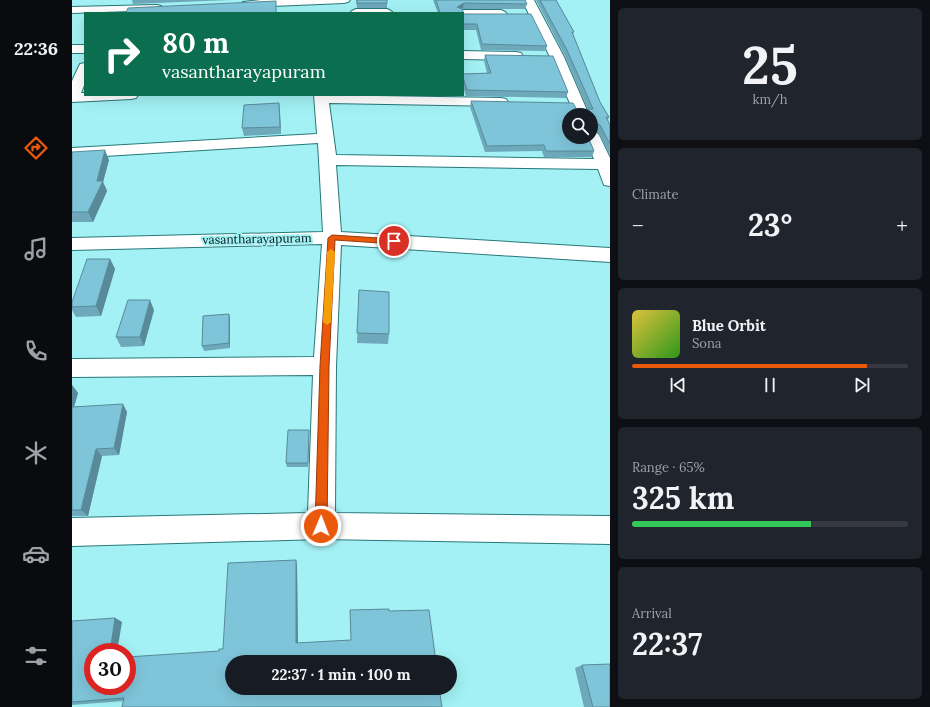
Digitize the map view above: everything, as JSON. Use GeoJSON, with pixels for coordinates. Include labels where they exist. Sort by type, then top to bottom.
{"type":"FeatureCollection","features":[{"type":"Feature","properties":{"kind":"street"},"geometry":{"type":"LineString","coordinates":[[234,5],[344,0]]}},
{"type":"Feature","properties":{"kind":"street"},"geometry":{"type":"LineString","coordinates":[[357,12],[363,0]]}},
{"type":"Feature","properties":{"kind":"street"},"geometry":{"type":"LineString","coordinates":[[528,0],[557,58],[579,108]]}},
{"type":"Feature","properties":{"kind":"street"},"geometry":{"type":"LineString","coordinates":[[72,10],[109,8],[171,8]]}},
{"type":"Feature","properties":{"kind":"street"},"geometry":{"type":"LineString","coordinates":[[464,14],[536,15]]}},
{"type":"Feature","properties":{"kind":"street"},"geometry":{"type":"LineString","coordinates":[[72,49],[84,49]]}},
{"type":"Feature","properties":{"kind":"street"},"geometry":{"type":"LineString","coordinates":[[464,55],[526,57]]}},
{"type":"Feature","properties":{"kind":"street"},"geometry":{"type":"LineString","coordinates":[[541,57],[557,58]]}},
{"type":"Feature","properties":{"kind":"street"},"geometry":{"type":"LineString","coordinates":[[84,70],[72,98],[111,96]]}},
{"type":"Feature","properties":{"kind":"street"},"geometry":{"type":"LineString","coordinates":[[321,526],[325,366],[332,238],[328,160],[321,97],[512,102]]}},
{"type":"Feature","properties":{"kind":"street"},"geometry":{"type":"LineString","coordinates":[[560,103],[576,108]]}},
{"type":"Feature","properties":{"kind":"street"},"geometry":{"type":"LineString","coordinates":[[72,153],[325,138]]}},
{"type":"Feature","properties":{"kind":"street"},"geometry":{"type":"LineString","coordinates":[[595,144],[605,164],[610,181]]}},
{"type":"Feature","properties":{"kind":"street"},"geometry":{"type":"LineString","coordinates":[[328,160],[605,164]]}},
{"type":"Feature","properties":{"kind":"street","name":"vasantharayapuram"},"geometry":{"type":"LineString","coordinates":[[72,244],[332,238],[610,255]]}},
{"type":"Feature","properties":{"kind":"street"},"geometry":{"type":"LineString","coordinates":[[72,368],[325,366]]}},
{"type":"Feature","properties":{"kind":"street"},"geometry":{"type":"LineString","coordinates":[[72,532],[321,526],[610,530]]}},
{"type":"Feature","properties":{"kind":"building"},"geometry":{"type":"Polygon","coordinates":[[[357,0],[387,0],[387,3],[357,3],[357,0]]]}},
{"type":"Feature","properties":{"kind":"building"},"geometry":{"type":"Polygon","coordinates":[[[436,0],[525,0],[527,4],[464,3],[457,7],[462,9],[463,12],[440,12],[436,0]]]}},
{"type":"Feature","properties":{"kind":"building"},"geometry":{"type":"Polygon","coordinates":[[[540,0],[556,0],[574,32],[572,32],[600,102],[609,117],[606,117],[610,125],[610,144],[600,125],[598,124],[598,108],[593,108],[567,50],[540,0]]]}},
{"type":"Feature","properties":{"kind":"building"},"geometry":{"type":"Polygon","coordinates":[[[276,1],[276,12],[126,12],[128,8],[276,1]]]}},
{"type":"Feature","properties":{"kind":"building"},"geometry":{"type":"Polygon","coordinates":[[[464,14],[531,14],[547,46],[482,44],[477,24],[464,24],[464,14]]]}},
{"type":"Feature","properties":{"kind":"building"},"geometry":{"type":"Polygon","coordinates":[[[485,55],[553,56],[568,92],[467,90],[464,74],[491,73],[485,55]]]}},
{"type":"Feature","properties":{"kind":"building"},"geometry":{"type":"Polygon","coordinates":[[[471,101],[573,103],[576,108],[562,108],[562,144],[591,144],[594,151],[546,151],[544,145],[487,146],[471,101]]]}},
{"type":"Feature","properties":{"kind":"building"},"geometry":{"type":"Polygon","coordinates":[[[279,103],[280,127],[242,128],[244,105],[279,103]]]}},
{"type":"Feature","properties":{"kind":"building"},"geometry":{"type":"Polygon","coordinates":[[[105,150],[97,181],[103,181],[88,212],[72,212],[72,152],[105,150]]]}},
{"type":"Feature","properties":{"kind":"building"},"geometry":{"type":"Polygon","coordinates":[[[87,259],[110,259],[96,306],[72,307],[72,302],[87,259]]]}},
{"type":"Feature","properties":{"kind":"building"},"geometry":{"type":"Polygon","coordinates":[[[359,290],[389,292],[389,334],[357,333],[359,290]]]}},
{"type":"Feature","properties":{"kind":"building"},"geometry":{"type":"Polygon","coordinates":[[[128,300],[150,300],[140,337],[116,337],[128,300]]]}},
{"type":"Feature","properties":{"kind":"building"},"geometry":{"type":"Polygon","coordinates":[[[229,314],[229,343],[202,346],[203,316],[229,314]]]}},
{"type":"Feature","properties":{"kind":"building"},"geometry":{"type":"Polygon","coordinates":[[[123,404],[114,448],[96,449],[81,510],[72,510],[72,407],[123,404]]]}},
{"type":"Feature","properties":{"kind":"building"},"geometry":{"type":"Polygon","coordinates":[[[288,430],[309,430],[308,463],[286,463],[288,430]]]}},
{"type":"Feature","properties":{"kind":"building"},"geometry":{"type":"Polygon","coordinates":[[[296,560],[296,643],[351,640],[350,610],[429,610],[435,655],[225,655],[225,695],[440,695],[442,707],[122,707],[124,698],[72,702],[72,621],[115,618],[111,643],[84,643],[84,695],[136,695],[136,656],[219,651],[219,649],[223,649],[228,563],[296,560]]]}},
{"type":"Feature","properties":{"kind":"building"},"geometry":{"type":"Polygon","coordinates":[[[610,664],[610,707],[593,707],[582,665],[610,664]]]}},
{"type":"Feature","properties":{"kind":"slow traffic"},"geometry":{"type":"LineString","coordinates":[[327,322],[331,252]]}},
{"type":"Feature","properties":{"kind":"route"},"geometry":{"type":"LineString","coordinates":[[321,526],[325,366],[332,238],[394,241]]}}]}
